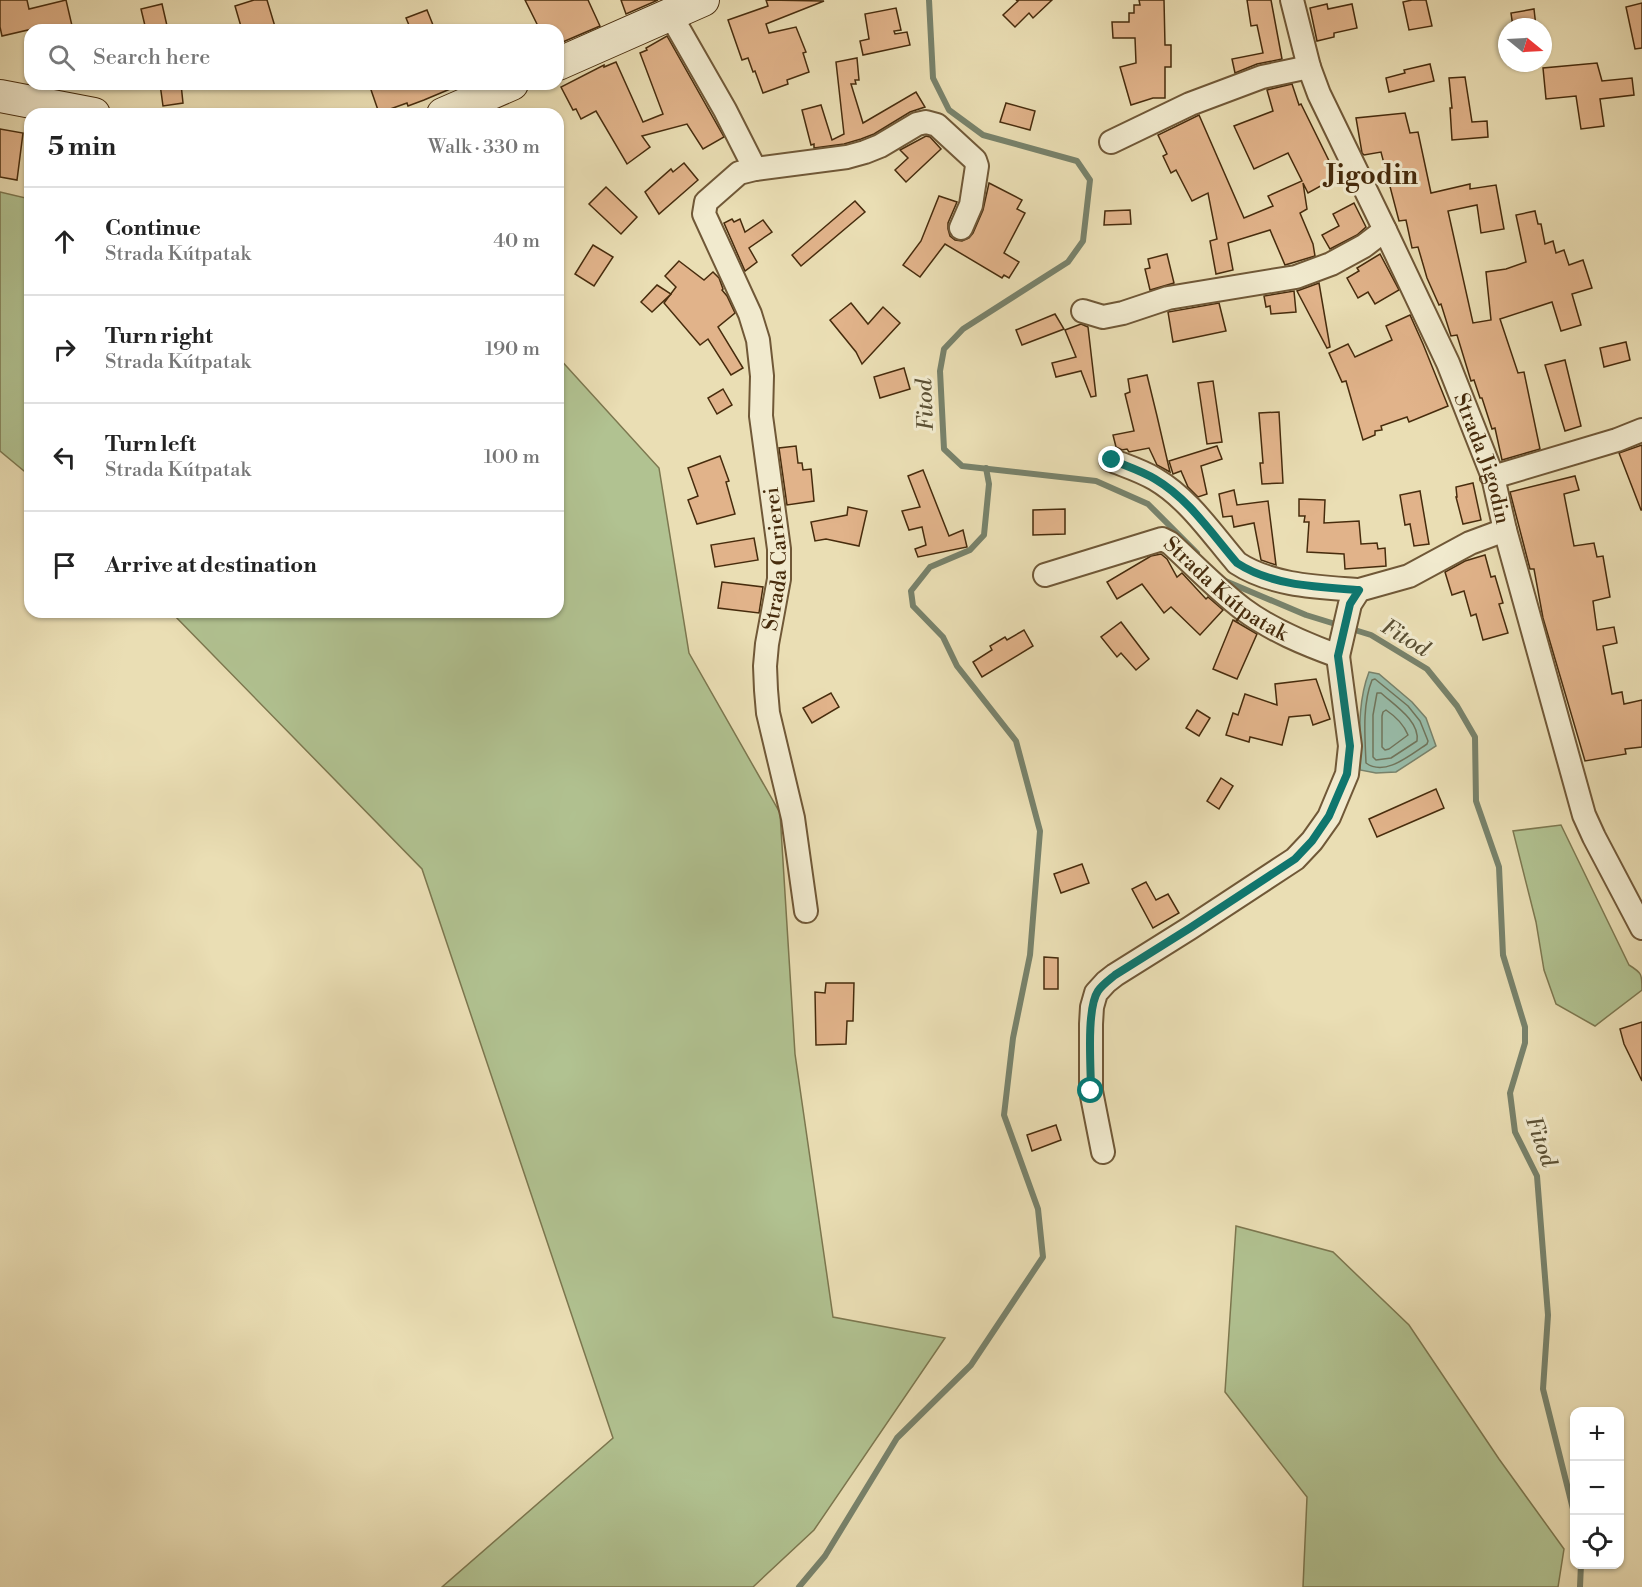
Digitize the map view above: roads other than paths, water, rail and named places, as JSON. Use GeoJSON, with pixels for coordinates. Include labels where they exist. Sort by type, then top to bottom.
{"type":"FeatureCollection","features":[{"type":"Feature","properties":{"kind":"main road"},"geometry":{"type":"LineString","coordinates":[[564,61],[703,0]]}},
{"type":"Feature","properties":{"kind":"main road"},"geometry":{"type":"LineString","coordinates":[[456,108],[498,90]]}},
{"type":"Feature","properties":{"kind":"main road"},"geometry":{"type":"LineString","coordinates":[[0,96],[63,108]]}},
{"type":"Feature","properties":{"kind":"street","name":"Strada Jigodin"},"geometry":{"type":"LineString","coordinates":[[1292,0],[1319,94],[1448,363],[1493,477],[1584,815],[1593,837],[1642,928]]}},
{"type":"Feature","properties":{"kind":"street"},"geometry":{"type":"LineString","coordinates":[[670,15],[725,110],[754,169]]}},
{"type":"Feature","properties":{"kind":"street"},"geometry":{"type":"LineString","coordinates":[[1111,142],[1200,100],[1262,77],[1310,67]]}},
{"type":"Feature","properties":{"kind":"street","name":"Strada Carierei"},"geometry":{"type":"LineString","coordinates":[[806,911],[793,818],[768,712],[766,690],[767,644],[778,579],[779,549],[761,416],[762,376],[758,340],[750,314],[704,214],[706,202],[738,172],[847,157],[880,146],[917,124],[926,122],[936,125],[975,160],[977,166],[971,205],[962,228]]}},
{"type":"Feature","properties":{"kind":"street"},"geometry":{"type":"LineString","coordinates":[[1083,311],[1104,317],[1168,298],[1296,277],[1331,264],[1364,246],[1385,230]]}},
{"type":"Feature","properties":{"kind":"street"},"geometry":{"type":"LineString","coordinates":[[1493,477],[1617,440],[1642,430]]}},
{"type":"Feature","properties":{"kind":"street","name":"Strada Kútpatak"},"geometry":{"type":"LineString","coordinates":[[1112,460],[1155,479],[1178,495],[1237,563],[1247,570],[1279,580],[1319,587],[1354,597],[1409,576],[1470,543],[1506,530]]}},
{"type":"Feature","properties":{"kind":"street","name":"Strada Kútpatak"},"geometry":{"type":"LineString","coordinates":[[1045,575],[1162,539],[1170,543],[1241,608],[1258,620],[1320,650],[1339,651]]}},
{"type":"Feature","properties":{"kind":"street"},"geometry":{"type":"LineString","coordinates":[[1103,1152],[1091,1091],[1091,1024],[1096,993],[1115,975],[1295,859],[1312,841],[1329,816],[1347,774],[1350,746],[1339,651],[1354,597]]}},
{"type":"Feature","properties":{"kind":"water"},"geometry":{"type":"Polygon","coordinates":[[[1369,672],[1379,674],[1412,702],[1426,718],[1436,746],[1396,772],[1376,773],[1360,770],[1361,708],[1369,672]]]}},
{"type":"Feature","properties":{"kind":"waterway","name":"Fitod"},"geometry":{"type":"LineString","coordinates":[[929,0],[933,78],[949,110],[983,135],[1077,161],[1090,180],[1083,241],[1068,262],[963,329],[944,349],[940,371],[944,449],[962,466],[1096,481],[1148,504],[1197,553]]}},
{"type":"Feature","properties":{"kind":"waterway"},"geometry":{"type":"LineString","coordinates":[[799,1587],[825,1556],[897,1438],[971,1365],[1043,1257],[1038,1209],[1004,1115],[1013,1038],[1030,955],[1040,831],[1016,741],[957,666],[943,637],[913,606],[911,591],[930,567],[970,550],[984,535],[989,484],[986,468]]}},
{"type":"Feature","properties":{"kind":"waterway","name":"Fitod"},"geometry":{"type":"LineString","coordinates":[[1223,580],[1306,615],[1371,635],[1427,669],[1457,706],[1475,737],[1476,801],[1499,867],[1503,955],[1525,1027],[1525,1043],[1510,1093],[1515,1132],[1537,1176],[1548,1315],[1543,1389],[1570,1497]]}},
{"type":"Feature","properties":{"kind":"waterway","name":"Fitod"},"geometry":{"type":"LineString","coordinates":[[1580,1587],[1581,1569]]}},
{"type":"Feature","properties":{"kind":"district","name":"Jigodin"},"geometry":{"type":"Point","coordinates":[1372,175]}}]}
